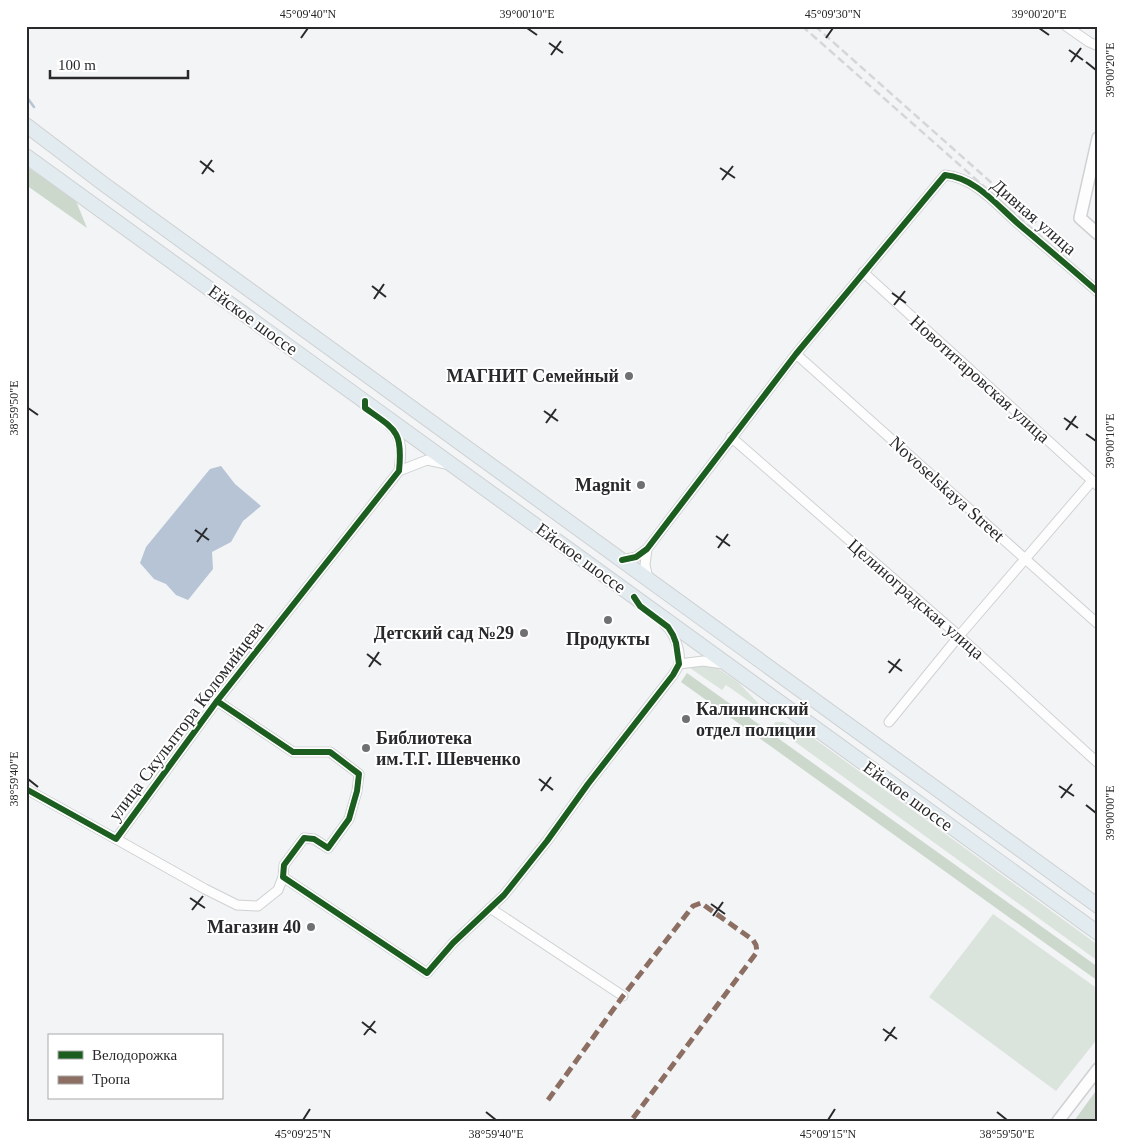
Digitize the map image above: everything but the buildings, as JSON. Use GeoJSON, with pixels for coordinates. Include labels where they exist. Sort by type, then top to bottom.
{"type":"FeatureCollection","features":[{"type":"Feature","properties":{"kind":"main road","name":"Ейское шоссе"},"geometry":{"type":"LineString","coordinates":[[26,126],[1098,906]]}},
{"type":"Feature","properties":{"kind":"main road","name":"Ейское шоссе"},"geometry":{"type":"LineString","coordinates":[[26,156],[1098,933]]}},
{"type":"Feature","properties":{"kind":"street"},"geometry":{"type":"LineString","coordinates":[[1066,26],[1098,46]]}},
{"type":"Feature","properties":{"kind":"street"},"geometry":{"type":"LineString","coordinates":[[1098,138],[1080,218],[1098,234]]}},
{"type":"Feature","properties":{"kind":"street","name":"Дивная улица"},"geometry":{"type":"LineString","coordinates":[[863,272],[945,174],[972,184],[996,202],[1098,292]]}},
{"type":"Feature","properties":{"kind":"street"},"geometry":{"type":"LineString","coordinates":[[622,560],[636,558],[647,549],[731,437],[863,272]]}},
{"type":"Feature","properties":{"kind":"street","name":"Новотитаровская улица"},"geometry":{"type":"LineString","coordinates":[[863,272],[1095,484]]}},
{"type":"Feature","properties":{"kind":"street","name":"Novoselskaya Street"},"geometry":{"type":"LineString","coordinates":[[796,354],[1098,624]]}},
{"type":"Feature","properties":{"kind":"street"},"geometry":{"type":"LineString","coordinates":[[365,401],[365,408],[397,433],[400,441],[399,471],[427,460],[456,467]]}},
{"type":"Feature","properties":{"kind":"street","name":"Целиноградская улица"},"geometry":{"type":"LineString","coordinates":[[731,437],[959,636],[1098,763]]}},
{"type":"Feature","properties":{"kind":"street","name":"улица Скульптора Коломийцева"},"geometry":{"type":"LineString","coordinates":[[26,789],[116,839],[217,701],[399,471]]}},
{"type":"Feature","properties":{"kind":"street"},"geometry":{"type":"LineString","coordinates":[[889,722],[1025,559],[1095,484]]}},
{"type":"Feature","properties":{"kind":"street"},"geometry":{"type":"LineString","coordinates":[[647,549],[645,565],[649,580]]}},
{"type":"Feature","properties":{"kind":"street"},"geometry":{"type":"LineString","coordinates":[[634,597],[640,606],[668,627],[676,643],[680,664]]}},
{"type":"Feature","properties":{"kind":"street"},"geometry":{"type":"LineString","coordinates":[[283,877],[427,973],[453,943],[504,895],[680,664],[703,661],[728,665]]}},
{"type":"Feature","properties":{"kind":"street"},"geometry":{"type":"LineString","coordinates":[[116,839],[204,889],[237,905],[258,906],[278,890],[283,877],[284,865],[304,838],[314,839],[328,848],[349,818],[357,791],[359,774],[330,752],[293,752],[217,701]]}},
{"type":"Feature","properties":{"kind":"street"},"geometry":{"type":"LineString","coordinates":[[490,908],[624,996]]}},
{"type":"Feature","properties":{"kind":"street"},"geometry":{"type":"LineString","coordinates":[[1058,1121],[1098,1069]]}},
{"type":"Feature","properties":{"kind":"shaded area"},"geometry":{"type":"Polygon","coordinates":[[[26,166],[76,201],[87,228],[26,185],[26,166]]]}},
{"type":"Feature","properties":{"kind":"shaded area"},"geometry":{"type":"Polygon","coordinates":[[[694,665],[716,667],[739,683],[758,703],[756,706],[726,685],[722,690],[690,668],[694,665]]]}},
{"type":"Feature","properties":{"kind":"shaded area"},"geometry":{"type":"Polygon","coordinates":[[[687,673],[1098,967],[1098,981],[681,682],[687,673]]]}},
{"type":"Feature","properties":{"kind":"shaded area"},"geometry":{"type":"Polygon","coordinates":[[[775,722],[783,722],[812,737],[1098,945],[1098,961],[773,726],[775,722]]]}},
{"type":"Feature","properties":{"kind":"shaded area"},"geometry":{"type":"Polygon","coordinates":[[[993,914],[1098,989],[1098,1038],[1056,1091],[929,997],[993,914]]]}},
{"type":"Feature","properties":{"kind":"shaded area"},"geometry":{"type":"Polygon","coordinates":[[[1098,1088],[1098,1121],[1074,1121],[1098,1088]]]}},
{"type":"Feature","properties":{"kind":"water"},"geometry":{"type":"Polygon","coordinates":[[[221,466],[235,484],[261,506],[243,521],[231,542],[212,552],[213,569],[188,600],[176,595],[166,584],[154,579],[140,563],[146,547],[210,469],[221,466]]]}},
{"type":"Feature","properties":{"kind":"waterway"},"geometry":{"type":"LineString","coordinates":[[26,96],[34,107]]}},
{"type":"Feature","properties":{"kind":"railway"},"geometry":{"type":"LineString","coordinates":[[802,26],[1098,287]]}},
{"type":"Feature","properties":{"kind":"railway"},"geometry":{"type":"LineString","coordinates":[[815,26],[1075,257]]}},
{"type":"Feature","properties":{"kind":"marked path"},"geometry":{"type":"LineString","coordinates":[[548,1100],[623,996],[693,906],[701,903],[753,940],[757,952],[631,1121]]}},
{"type":"Feature","properties":{"kind":"cycle path"},"geometry":{"type":"LineString","coordinates":[[622,560],[636,557],[647,549],[796,354],[945,175],[957,177],[987,195],[1098,292]]}},
{"type":"Feature","properties":{"kind":"cycle path"},"geometry":{"type":"LineString","coordinates":[[26,789],[116,839],[217,701],[399,471],[400,447],[398,439],[390,427],[365,408],[365,401]]}},
{"type":"Feature","properties":{"kind":"cycle path"},"geometry":{"type":"LineString","coordinates":[[217,701],[293,752],[330,752],[359,774],[357,791],[349,819],[328,848],[314,839],[304,838],[284,865],[283,877],[427,973],[453,943],[504,895],[673,675],[679,664],[673,635],[668,627],[640,606],[634,597]]}},
{"type":"Feature","properties":{"kind":"place","name":"МАГНИТ Семейный"},"geometry":{"type":"Point","coordinates":[629,376]}},
{"type":"Feature","properties":{"kind":"place","name":"Magnit"},"geometry":{"type":"Point","coordinates":[641,485]}},
{"type":"Feature","properties":{"kind":"place","name":"Продукты"},"geometry":{"type":"Point","coordinates":[608,620]}},
{"type":"Feature","properties":{"kind":"place","name":"Детский сад №29"},"geometry":{"type":"Point","coordinates":[524,633]}},
{"type":"Feature","properties":{"kind":"place","name":"Калининский отдел полиции"},"geometry":{"type":"Point","coordinates":[686,719]}},
{"type":"Feature","properties":{"kind":"place","name":"Библиотека им.Т.Г. Шевченко"},"geometry":{"type":"Point","coordinates":[366,748]}},
{"type":"Feature","properties":{"kind":"place","name":"Магазин 40"},"geometry":{"type":"Point","coordinates":[311,927]}}]}
